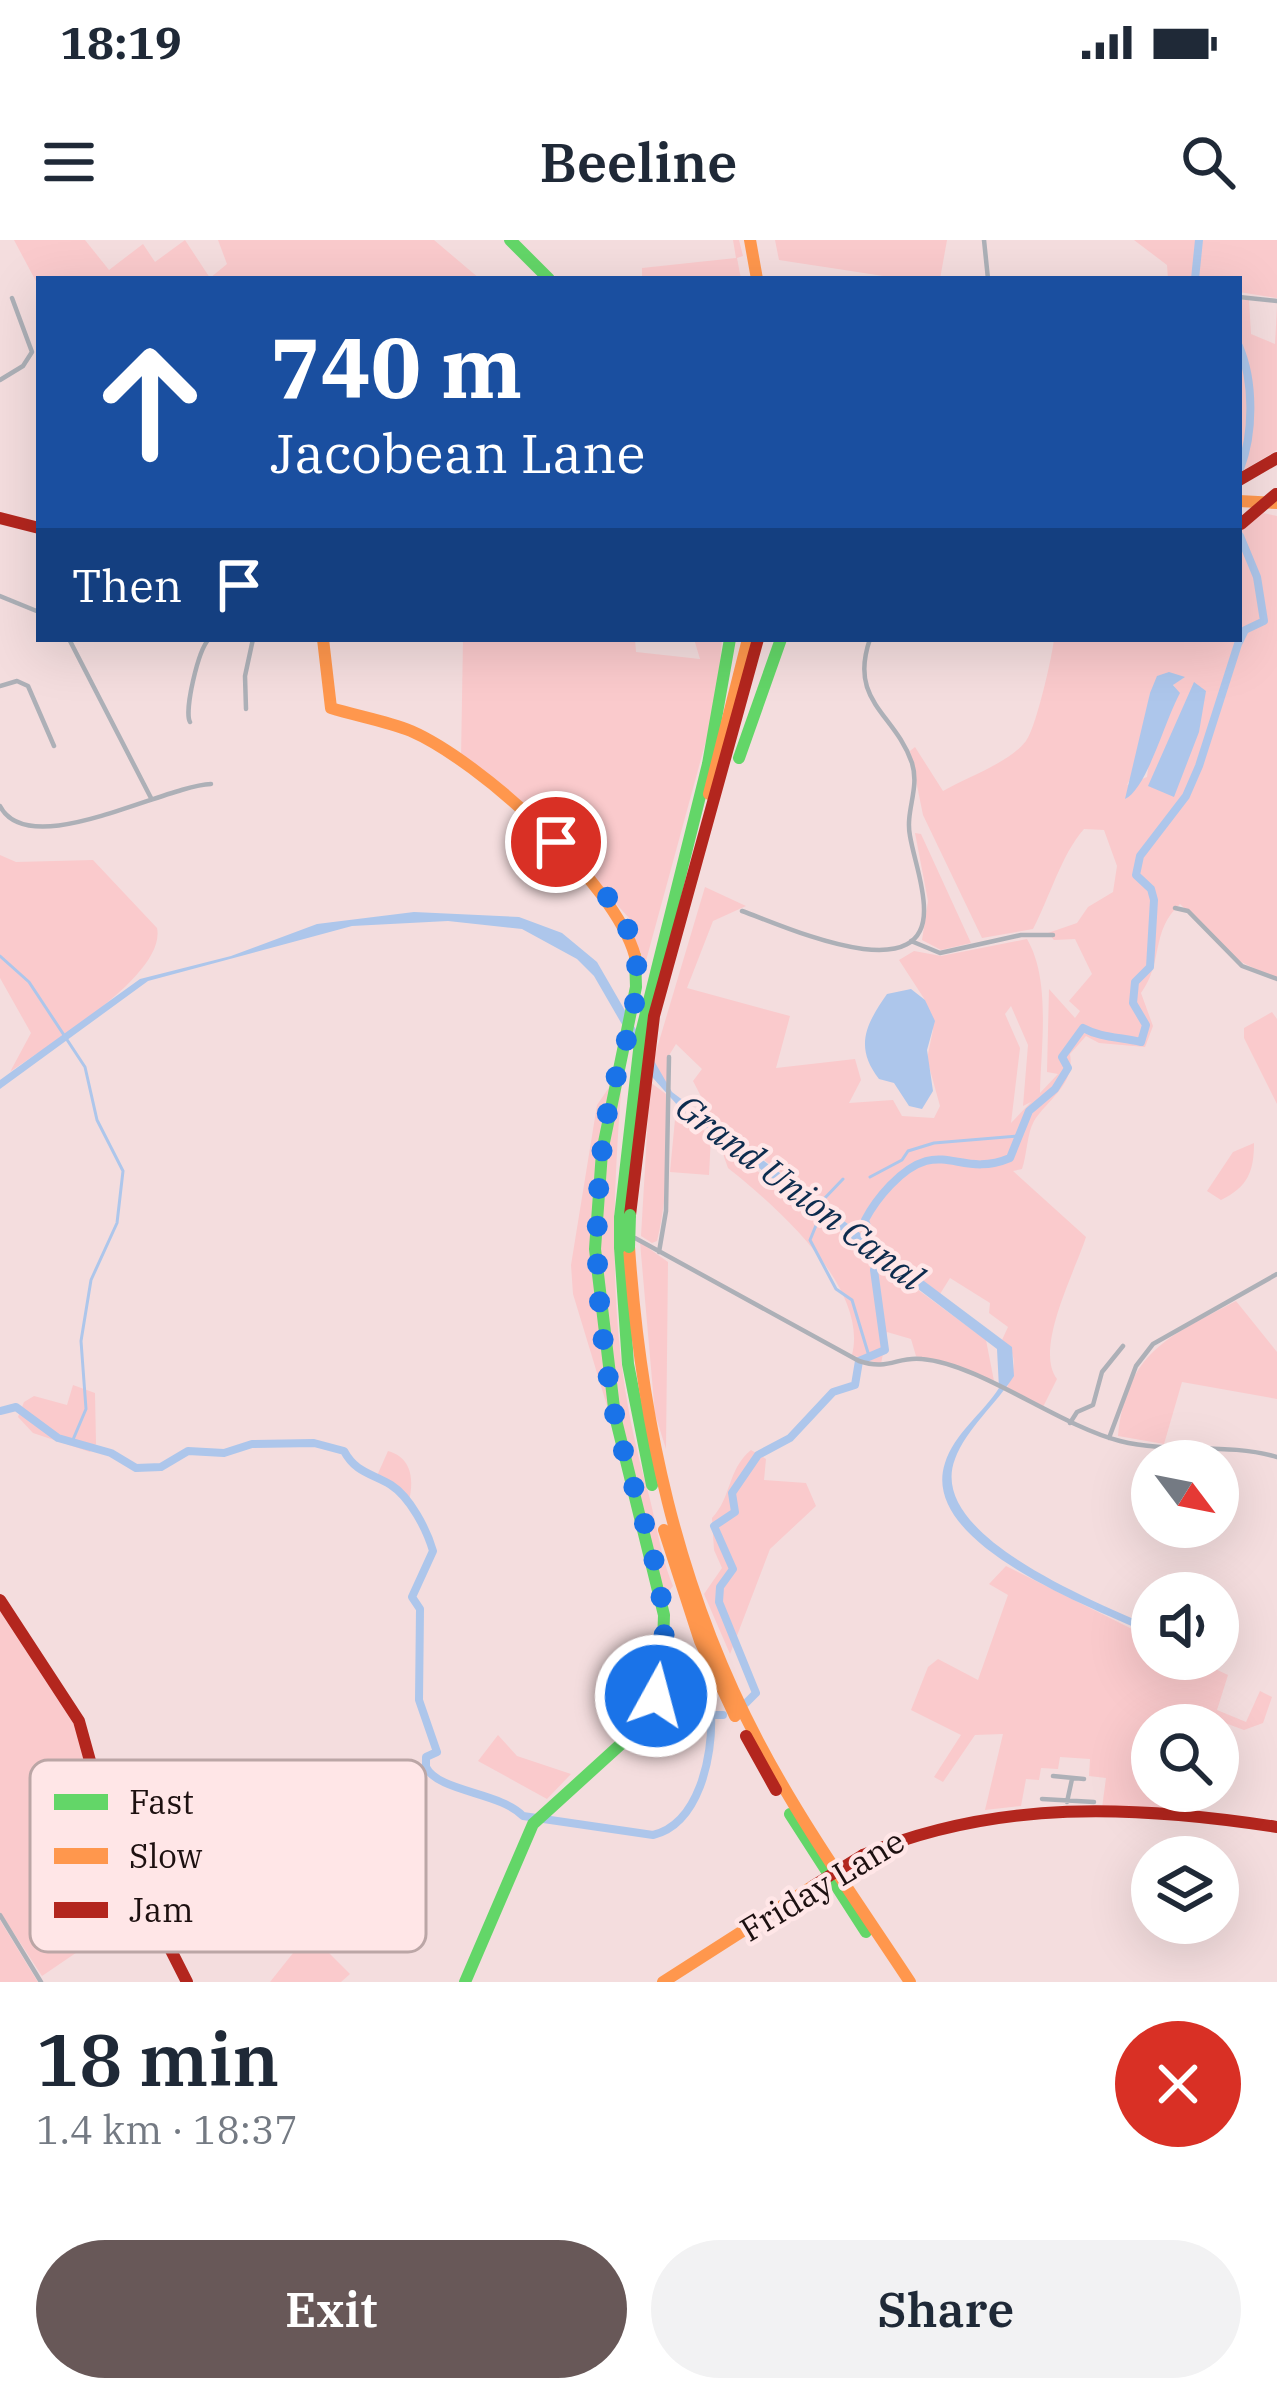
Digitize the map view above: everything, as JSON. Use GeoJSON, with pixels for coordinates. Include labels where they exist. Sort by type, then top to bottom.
{"type":"FeatureCollection","features":[{"type":"Feature","properties":{"kind":"main road"},"geometry":{"type":"LineString","coordinates":[[509,240],[546,276]]}},
{"type":"Feature","properties":{"kind":"main road"},"geometry":{"type":"LineString","coordinates":[[750,240],[761,276]]}},
{"type":"Feature","properties":{"kind":"main road"},"geometry":{"type":"LineString","coordinates":[[760,240],[762,276]]}},
{"type":"Feature","properties":{"kind":"main road"},"geometry":{"type":"LineString","coordinates":[[1242,478],[1277,458]]}},
{"type":"Feature","properties":{"kind":"main road"},"geometry":{"type":"LineString","coordinates":[[1242,505],[1277,500]]}},
{"type":"Feature","properties":{"kind":"main road"},"geometry":{"type":"LineString","coordinates":[[1242,523],[1277,500]]}},
{"type":"Feature","properties":{"kind":"main road"},"geometry":{"type":"LineString","coordinates":[[0,518],[36,527]]}},
{"type":"Feature","properties":{"kind":"main road"},"geometry":{"type":"LineString","coordinates":[[323,642],[329,702],[336,712],[413,732],[528,812],[611,903],[635,952],[636,987],[607,1116],[595,1227],[615,1416],[664,1616],[662,1676],[632,1734],[543,1810],[533,1824],[465,1982]]}},
{"type":"Feature","properties":{"kind":"main road"},"geometry":{"type":"LineString","coordinates":[[729,642],[708,764],[650,994],[625,1216],[628,1364],[642,1448],[700,1641],[761,1766],[899,1982]]}},
{"type":"Feature","properties":{"kind":"main road"},"geometry":{"type":"LineString","coordinates":[[650,994],[718,769],[747,642]]}},
{"type":"Feature","properties":{"kind":"main road"},"geometry":{"type":"LineString","coordinates":[[646,1036],[727,772],[757,642]]}},
{"type":"Feature","properties":{"kind":"main road"},"geometry":{"type":"LineString","coordinates":[[662,984],[781,642]]}},
{"type":"Feature","properties":{"kind":"main road"},"geometry":{"type":"LineString","coordinates":[[625,1247],[634,1340],[653,1449],[692,1589],[743,1712],[778,1776],[910,1982]]}},
{"type":"Feature","properties":{"kind":"main road"},"geometry":{"type":"LineString","coordinates":[[0,1600],[79,1721],[90,1760]]}},
{"type":"Feature","properties":{"kind":"main road","name":"Friday Lane"},"geometry":{"type":"LineString","coordinates":[[664,1982],[863,1855],[944,1821],[1067,1806],[1224,1818],[1277,1827]]}},
{"type":"Feature","properties":{"kind":"main road"},"geometry":{"type":"LineString","coordinates":[[172,1952],[187,1982]]}},
{"type":"Feature","properties":{"kind":"street"},"geometry":{"type":"LineString","coordinates":[[984,240],[988,276]]}},
{"type":"Feature","properties":{"kind":"street"},"geometry":{"type":"LineString","coordinates":[[1242,297],[1277,301]]}},
{"type":"Feature","properties":{"kind":"street"},"geometry":{"type":"LineString","coordinates":[[0,380],[23,366],[32,352],[12,298]]}},
{"type":"Feature","properties":{"kind":"street"},"geometry":{"type":"LineString","coordinates":[[0,596],[36,611]]}},
{"type":"Feature","properties":{"kind":"street"},"geometry":{"type":"LineString","coordinates":[[71,642],[151,798]]}},
{"type":"Feature","properties":{"kind":"street"},"geometry":{"type":"LineString","coordinates":[[184,720],[206,642]]}},
{"type":"Feature","properties":{"kind":"street"},"geometry":{"type":"LineString","coordinates":[[246,709],[253,642]]}},
{"type":"Feature","properties":{"kind":"street"},"geometry":{"type":"LineString","coordinates":[[870,642],[865,685],[907,751],[915,775],[908,826],[924,908],[911,941]]}},
{"type":"Feature","properties":{"kind":"street"},"geometry":{"type":"LineString","coordinates":[[0,686],[17,681],[28,686],[54,746]]}},
{"type":"Feature","properties":{"kind":"street"},"geometry":{"type":"LineString","coordinates":[[0,806],[19,824],[54,827],[211,784]]}},
{"type":"Feature","properties":{"kind":"street"},"geometry":{"type":"LineString","coordinates":[[1175,908],[1188,911],[1247,970],[1277,979]]}},
{"type":"Feature","properties":{"kind":"street"},"geometry":{"type":"LineString","coordinates":[[742,911],[876,952],[911,941],[940,953],[1021,935],[1053,935]]}},
{"type":"Feature","properties":{"kind":"street"},"geometry":{"type":"LineString","coordinates":[[659,1252],[666,1210],[667,1097],[672,1088],[669,1057]]}},
{"type":"Feature","properties":{"kind":"street"},"geometry":{"type":"LineString","coordinates":[[595,1227],[641,1239],[856,1360],[879,1367],[924,1358],[1109,1438],[1277,1456]]}},
{"type":"Feature","properties":{"kind":"street"},"geometry":{"type":"LineString","coordinates":[[1109,1438],[1136,1366],[1153,1344],[1277,1274]]}},
{"type":"Feature","properties":{"kind":"street"},"geometry":{"type":"LineString","coordinates":[[1070,1423],[1077,1412],[1094,1405],[1102,1372],[1123,1346]]}},
{"type":"Feature","properties":{"kind":"street"},"geometry":{"type":"LineString","coordinates":[[1053,1776],[1084,1779]]}},
{"type":"Feature","properties":{"kind":"street"},"geometry":{"type":"LineString","coordinates":[[1067,1806],[1072,1779]]}},
{"type":"Feature","properties":{"kind":"street"},"geometry":{"type":"LineString","coordinates":[[1042,1798],[1067,1806],[1094,1802]]}},
{"type":"Feature","properties":{"kind":"street"},"geometry":{"type":"LineString","coordinates":[[0,1915],[40,1982]]}},
{"type":"Feature","properties":{"kind":"shaded area"},"geometry":{"type":"Polygon","coordinates":[[[14,240],[85,240],[109,270],[143,244],[155,262],[185,240],[209,276],[36,276],[36,281],[14,240]]]}},
{"type":"Feature","properties":{"kind":"shaded area"},"geometry":{"type":"Polygon","coordinates":[[[218,240],[434,240],[476,276],[212,276],[227,264],[218,240]]]}},
{"type":"Feature","properties":{"kind":"shaded area"},"geometry":{"type":"Polygon","coordinates":[[[733,240],[739,240],[740,276],[642,276],[642,268],[736,258],[733,240]]]}},
{"type":"Feature","properties":{"kind":"shaded area"},"geometry":{"type":"Polygon","coordinates":[[[775,240],[947,240],[941,276],[883,276],[779,260],[775,240]]]}},
{"type":"Feature","properties":{"kind":"shaded area"},"geometry":{"type":"Polygon","coordinates":[[[1134,240],[1277,240],[1277,298],[1242,292],[1242,276],[1168,276],[1167,265],[1134,240]]]}},
{"type":"Feature","properties":{"kind":"shaded area"},"geometry":{"type":"Polygon","coordinates":[[[1242,300],[1249,300],[1251,334],[1275,344],[1277,306],[1277,450],[1242,471],[1242,300]]]}},
{"type":"Feature","properties":{"kind":"shaded area"},"geometry":{"type":"Polygon","coordinates":[[[1263,513],[1277,516],[1277,979],[1239,961],[1180,904],[1164,925],[1153,970],[1141,993],[1153,1026],[1145,1047],[1099,1043],[1086,1036],[1070,1054],[1065,1083],[1034,1121],[1022,1169],[1013,1171],[1086,1237],[1053,1331],[1051,1366],[1057,1379],[1043,1407],[1006,1390],[1014,1363],[1002,1340],[1008,1327],[989,1313],[990,1303],[950,1278],[940,1294],[704,1114],[706,1106],[693,1081],[702,1069],[676,1044],[668,1057],[668,1087],[652,1065],[705,887],[746,906],[713,921],[687,988],[790,1016],[776,1068],[855,1059],[861,1080],[849,1103],[893,1100],[902,1116],[934,1118],[940,1106],[927,1059],[933,1030],[925,1000],[899,960],[914,951],[941,956],[1027,939],[1042,993],[1040,1093],[1058,1074],[1047,1072],[1049,989],[1075,1018],[1080,1011],[1069,1001],[1092,974],[1075,939],[1054,940],[1048,933],[1077,923],[1088,907],[1113,892],[1117,866],[1104,830],[1084,829],[1076,839],[1033,929],[982,938],[923,815],[910,751],[915,747],[943,791],[999,763],[1026,741],[1053,642],[1242,642],[1242,530],[1263,513]],[[1185,677],[1150,693],[1139,753],[1127,785],[1147,777],[1150,754],[1179,693],[1173,684],[1185,677]],[[1011,1006],[1005,1014],[1020,1048],[1011,1123],[1031,1102],[1023,1106],[1028,1045],[1011,1006]]]}},
{"type":"Feature","properties":{"kind":"shaded area"},"geometry":{"type":"Polygon","coordinates":[[[463,642],[635,642],[636,652],[700,659],[695,642],[722,642],[716,704],[641,979],[629,918],[530,809],[461,759],[463,642]]]}},
{"type":"Feature","properties":{"kind":"shaded area"},"geometry":{"type":"Polygon","coordinates":[[[915,833],[921,834],[971,943],[941,950],[922,940],[928,901],[915,833]]]}},
{"type":"Feature","properties":{"kind":"shaded area"},"geometry":{"type":"Polygon","coordinates":[[[0,855],[16,862],[93,860],[157,928],[155,947],[124,987],[10,1072],[31,1033],[0,978],[0,855]]]}},
{"type":"Feature","properties":{"kind":"shaded area"},"geometry":{"type":"Polygon","coordinates":[[[1272,1012],[1277,1019],[1277,1104],[1244,1038],[1244,1028],[1272,1012]]]}},
{"type":"Feature","properties":{"kind":"shaded area"},"geometry":{"type":"Polygon","coordinates":[[[623,1067],[616,1174],[618,1331],[634,1435],[673,1586],[669,1591],[663,1590],[573,1294],[571,1265],[597,1105],[623,1067]]]}},
{"type":"Feature","properties":{"kind":"shaded area"},"geometry":{"type":"Polygon","coordinates":[[[650,1082],[666,1094],[667,1131],[664,1205],[657,1241],[652,1243],[641,1236],[650,1082]]]}},
{"type":"Feature","properties":{"kind":"shaded area"},"geometry":{"type":"Polygon","coordinates":[[[676,1109],[711,1136],[709,1175],[670,1172],[676,1109]]]}},
{"type":"Feature","properties":{"kind":"shaded area"},"geometry":{"type":"Polygon","coordinates":[[[1254,1143],[1251,1170],[1238,1190],[1221,1200],[1207,1191],[1233,1152],[1254,1143]]]}},
{"type":"Feature","properties":{"kind":"shaded area"},"geometry":{"type":"Polygon","coordinates":[[[726,1148],[986,1340],[994,1381],[916,1356],[911,1339],[887,1332],[881,1364],[852,1355],[854,1329],[833,1276],[793,1226],[728,1168],[722,1151],[726,1148]]]}},
{"type":"Feature","properties":{"kind":"shaded area"},"geometry":{"type":"Polygon","coordinates":[[[640,1242],[668,1262],[666,1449],[655,1414],[640,1242]]]}},
{"type":"Feature","properties":{"kind":"shaded area"},"geometry":{"type":"Polygon","coordinates":[[[1236,1301],[1277,1352],[1277,1399],[1182,1382],[1165,1440],[1118,1436],[1123,1407],[1141,1365],[1190,1325],[1236,1301]]]}},
{"type":"Feature","properties":{"kind":"shaded area"},"geometry":{"type":"Polygon","coordinates":[[[73,1385],[95,1393],[96,1444],[90,1452],[33,1433],[18,1417],[24,1402],[34,1396],[67,1405],[73,1385]]]}},
{"type":"Feature","properties":{"kind":"shaded area"},"geometry":{"type":"Polygon","coordinates":[[[751,1450],[766,1459],[764,1480],[806,1483],[816,1506],[770,1549],[730,1654],[704,1594],[722,1568],[714,1550],[712,1518],[751,1450]]]}},
{"type":"Feature","properties":{"kind":"shaded area"},"geometry":{"type":"Polygon","coordinates":[[[388,1451],[409,1470],[409,1501],[376,1478],[388,1451]]]}},
{"type":"Feature","properties":{"kind":"shaded area"},"geometry":{"type":"Polygon","coordinates":[[[1006,1566],[1131,1628],[1131,1680],[1226,1680],[1219,1704],[1131,1704],[1131,1810],[1102,1808],[1106,1778],[1089,1776],[1090,1759],[1060,1757],[1058,1769],[1041,1768],[1039,1780],[1026,1779],[1021,1806],[985,1810],[1003,1734],[975,1735],[943,1782],[934,1777],[961,1735],[911,1710],[928,1667],[938,1659],[978,1680],[1008,1595],[989,1584],[1006,1566]]]}},
{"type":"Feature","properties":{"kind":"shaded area"},"geometry":{"type":"Polygon","coordinates":[[[0,1606],[73,1719],[85,1760],[30,1760],[30,1952],[77,1952],[42,1976],[0,1912],[0,1606]]]}},
{"type":"Feature","properties":{"kind":"shaded area"},"geometry":{"type":"Polygon","coordinates":[[[1260,1691],[1272,1697],[1263,1723],[1239,1728],[1239,1719],[1246,1722],[1260,1691]]]}},
{"type":"Feature","properties":{"kind":"shaded area"},"geometry":{"type":"Polygon","coordinates":[[[498,1735],[517,1756],[571,1774],[547,1799],[478,1761],[498,1735]]]}},
{"type":"Feature","properties":{"kind":"shaded area"},"geometry":{"type":"Polygon","coordinates":[[[0,1920],[36,1979],[38,1982],[0,1982],[0,1920]]]}},
{"type":"Feature","properties":{"kind":"shaded area"},"geometry":{"type":"Polygon","coordinates":[[[294,1952],[328,1952],[350,1974],[341,1982],[270,1982],[294,1952]]]}},
{"type":"Feature","properties":{"kind":"water"},"geometry":{"type":"Polygon","coordinates":[[[1169,672],[1185,677],[1173,685],[1180,693],[1141,782],[1125,799],[1150,693],[1157,676],[1169,672]]]}},
{"type":"Feature","properties":{"kind":"water"},"geometry":{"type":"Polygon","coordinates":[[[1194,682],[1206,691],[1199,732],[1174,797],[1148,786],[1194,682]]]}},
{"type":"Feature","properties":{"kind":"water","name":"Grand Union Canal"},"geometry":{"type":"Polygon","coordinates":[[[414,912],[519,917],[562,933],[597,962],[672,1092],[1012,1347],[1014,1376],[966,1437],[955,1459],[953,1487],[966,1514],[990,1540],[1058,1584],[1131,1617],[1131,1625],[1055,1591],[984,1547],[958,1521],[944,1493],[945,1463],[955,1443],[999,1388],[997,1349],[680,1108],[653,1078],[594,976],[577,959],[522,929],[448,921],[352,926],[148,981],[0,1089],[0,1080],[140,979],[231,956],[317,924],[414,912]]]}},
{"type":"Feature","properties":{"kind":"water"},"geometry":{"type":"Polygon","coordinates":[[[911,989],[925,1000],[935,1021],[927,1050],[933,1091],[922,1109],[909,1106],[894,1083],[879,1079],[865,1046],[873,1015],[887,994],[911,989]]]}},
{"type":"Feature","properties":{"kind":"waterway"},"geometry":{"type":"LineString","coordinates":[[1195,276],[1199,240]]}},
{"type":"Feature","properties":{"kind":"waterway"},"geometry":{"type":"LineString","coordinates":[[1242,357],[1250,407],[1242,462]]}},
{"type":"Feature","properties":{"kind":"waterway"},"geometry":{"type":"LineString","coordinates":[[1242,541],[1257,577],[1264,621],[1242,636]]}},
{"type":"Feature","properties":{"kind":"waterway","name":"Grand Union Canal"},"geometry":{"type":"LineString","coordinates":[[869,1233],[865,1220],[876,1203],[917,1165],[936,1160],[985,1164],[1010,1158],[1029,1111],[1055,1089],[1068,1068],[1062,1057],[1083,1028],[1141,1042],[1146,1025],[1133,1003],[1135,982],[1150,967],[1154,900],[1151,889],[1136,875],[1140,856],[1186,796],[1239,642]]}},
{"type":"Feature","properties":{"kind":"waterway"},"geometry":{"type":"LineString","coordinates":[[0,956],[29,982],[85,1067],[97,1120],[123,1171],[117,1223],[91,1280],[81,1341],[86,1409],[72,1442]]}},
{"type":"Feature","properties":{"kind":"waterway"},"geometry":{"type":"LineString","coordinates":[[870,1177],[902,1160],[908,1151],[934,1143],[1019,1136]]}},
{"type":"Feature","properties":{"kind":"waterway","name":"Grand Union Canal"},"geometry":{"type":"LineString","coordinates":[[822,1201],[843,1179]]}},
{"type":"Feature","properties":{"kind":"waterway","name":"Grand Union Canal"},"geometry":{"type":"LineString","coordinates":[[817,1223],[810,1240],[836,1289],[852,1300],[869,1356]]}},
{"type":"Feature","properties":{"kind":"waterway","name":"Grand Union Canal"},"geometry":{"type":"LineString","coordinates":[[746,1703],[756,1693],[719,1602],[720,1587],[733,1569],[714,1526],[735,1512],[732,1493],[758,1455],[790,1438],[833,1392],[855,1385],[859,1361],[885,1350],[874,1270]]}},
{"type":"Feature","properties":{"kind":"waterway"},"geometry":{"type":"LineString","coordinates":[[0,1411],[16,1407],[58,1438],[111,1453],[136,1468],[161,1467],[188,1451],[224,1453],[252,1444],[314,1443],[344,1451],[359,1468],[398,1490],[417,1515],[433,1551],[412,1597],[420,1609],[419,1700],[437,1752],[426,1757],[426,1767],[443,1782],[500,1802],[523,1816],[653,1835],[669,1828],[682,1817],[700,1786],[711,1715],[723,1715]]}},
{"type":"Feature","properties":{"kind":"traffic: fast"},"geometry":{"type":"LineString","coordinates":[[510,240],[546,276]]}},
{"type":"Feature","properties":{"kind":"traffic: fast"},"geometry":{"type":"LineString","coordinates":[[620,1218],[641,1033],[708,764],[729,642]]}},
{"type":"Feature","properties":{"kind":"traffic: fast"},"geometry":{"type":"LineString","coordinates":[[739,758],[780,642]]}},
{"type":"Feature","properties":{"kind":"traffic: fast"},"geometry":{"type":"LineString","coordinates":[[465,1982],[533,1824],[632,1734],[662,1676],[664,1615],[615,1416],[595,1249],[602,1152],[636,987],[635,956]]}},
{"type":"Feature","properties":{"kind":"traffic: fast"},"geometry":{"type":"LineString","coordinates":[[629,1247],[630,1215]]}},
{"type":"Feature","properties":{"kind":"traffic: fast"},"geometry":{"type":"LineString","coordinates":[[620,1218],[620,1247]]}},
{"type":"Feature","properties":{"kind":"traffic: fast"},"geometry":{"type":"LineString","coordinates":[[620,1247],[628,1364],[652,1485]]}},
{"type":"Feature","properties":{"kind":"traffic: fast"},"geometry":{"type":"LineString","coordinates":[[790,1814],[866,1932]]}},
{"type":"Feature","properties":{"kind":"traffic: slow"},"geometry":{"type":"LineString","coordinates":[[750,240],[756,276]]}},
{"type":"Feature","properties":{"kind":"traffic: slow"},"geometry":{"type":"LineString","coordinates":[[1242,501],[1277,503]]}},
{"type":"Feature","properties":{"kind":"traffic: slow"},"geometry":{"type":"LineString","coordinates":[[323,642],[331,708],[411,731],[440,746],[507,796],[601,894],[635,956]]}},
{"type":"Feature","properties":{"kind":"traffic: slow"},"geometry":{"type":"LineString","coordinates":[[709,794],[747,642]]}},
{"type":"Feature","properties":{"kind":"traffic: slow"},"geometry":{"type":"LineString","coordinates":[[629,1247],[654,1439],[705,1623],[775,1772],[910,1982]]}},
{"type":"Feature","properties":{"kind":"traffic: slow"},"geometry":{"type":"LineString","coordinates":[[664,1530],[700,1641],[735,1716]]}},
{"type":"Feature","properties":{"kind":"traffic: slow"},"geometry":{"type":"LineString","coordinates":[[663,1982],[813,1886]]}},
{"type":"Feature","properties":{"kind":"traffic: jam"},"geometry":{"type":"LineString","coordinates":[[1242,478],[1277,458]]}},
{"type":"Feature","properties":{"kind":"traffic: jam"},"geometry":{"type":"LineString","coordinates":[[1242,523],[1276,494]]}},
{"type":"Feature","properties":{"kind":"traffic: jam"},"geometry":{"type":"LineString","coordinates":[[0,518],[36,527]]}},
{"type":"Feature","properties":{"kind":"traffic: jam"},"geometry":{"type":"LineString","coordinates":[[630,1215],[654,1016],[757,642]]}},
{"type":"Feature","properties":{"kind":"traffic: jam"},"geometry":{"type":"LineString","coordinates":[[0,1600],[79,1721],[90,1760]]}},
{"type":"Feature","properties":{"kind":"traffic: jam"},"geometry":{"type":"LineString","coordinates":[[746,1736],[776,1790]]}},
{"type":"Feature","properties":{"kind":"traffic: jam"},"geometry":{"type":"LineString","coordinates":[[863,1855],[964,1824],[1067,1812],[1171,1814],[1277,1827]]}},
{"type":"Feature","properties":{"kind":"traffic: jam"},"geometry":{"type":"LineString","coordinates":[[813,1886],[863,1855]]}},
{"type":"Feature","properties":{"kind":"traffic: jam"},"geometry":{"type":"LineString","coordinates":[[172,1952],[187,1982]]}},
{"type":"Feature","properties":{"kind":"route"},"geometry":{"type":"LineString","coordinates":[[556,842],[611,903],[635,952],[636,987],[602,1152],[595,1249],[615,1416],[664,1616],[662,1676],[656,1696]]}}]}
